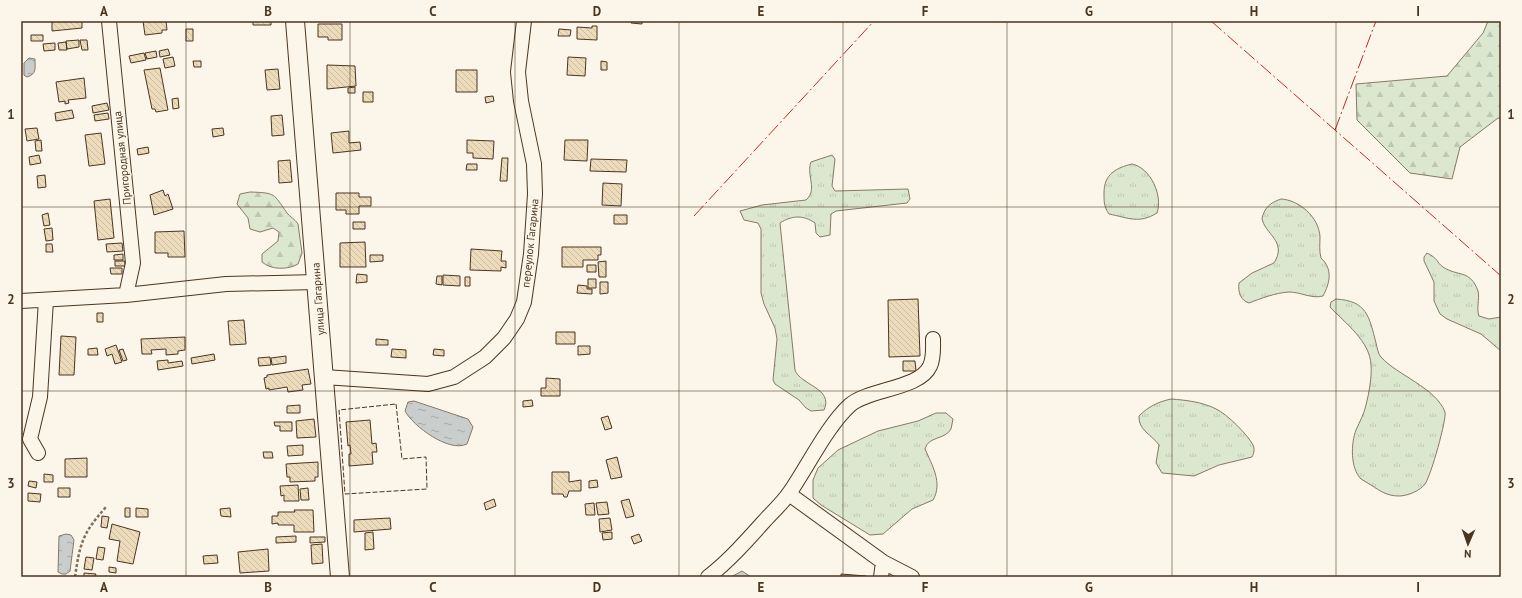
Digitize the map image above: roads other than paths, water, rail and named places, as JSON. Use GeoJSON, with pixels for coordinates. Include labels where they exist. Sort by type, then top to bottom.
{"type":"FeatureCollection","features":[{"type":"Feature","properties":{"kind":"main road","name":"улица Гагарина"},"geometry":{"type":"LineString","coordinates":[[295,21],[340,577]]}},
{"type":"Feature","properties":{"kind":"street","name":"Пригородная улица"},"geometry":{"type":"LineString","coordinates":[[109,21],[133,263],[126,295]]}},
{"type":"Feature","properties":{"kind":"street","name":"переулок Гагарина"},"geometry":{"type":"LineString","coordinates":[[324,377],[428,384],[454,377],[485,357],[504,338],[517,319],[524,302],[531,254],[535,194],[534,164],[521,101],[518,72],[524,21]]}},
{"type":"Feature","properties":{"kind":"street"},"geometry":{"type":"LineString","coordinates":[[21,301],[126,295],[226,284],[317,282]]}},
{"type":"Feature","properties":{"kind":"street"},"geometry":{"type":"LineString","coordinates":[[38,453],[30,439],[40,397],[46,300]]}},
{"type":"Feature","properties":{"kind":"street"},"geometry":{"type":"LineString","coordinates":[[708,577],[756,530],[789,494],[841,413],[854,402],[869,394],[890,390],[922,376],[930,367],[933,356],[933,339]]}},
{"type":"Feature","properties":{"kind":"street"},"geometry":{"type":"LineString","coordinates":[[789,494],[883,562],[912,577]]}},
{"type":"Feature","properties":{"kind":"street"},"geometry":{"type":"LineString","coordinates":[[881,577],[883,562]]}},
{"type":"Feature","properties":{"kind":"water"},"geometry":{"type":"Polygon","coordinates":[[[29,58],[35,59],[35,68],[34,72],[27,77],[24,75],[24,63],[29,58]]]}},
{"type":"Feature","properties":{"kind":"water"},"geometry":{"type":"Polygon","coordinates":[[[414,401],[468,419],[473,427],[467,444],[459,446],[451,445],[423,430],[409,417],[405,411],[408,402],[414,401]]]}},
{"type":"Feature","properties":{"kind":"water"},"geometry":{"type":"Polygon","coordinates":[[[66,534],[71,535],[74,540],[70,571],[66,574],[62,574],[58,572],[59,536],[66,534]]]}},
{"type":"Feature","properties":{"kind":"water"},"geometry":{"type":"Polygon","coordinates":[[[742,571],[751,577],[731,577],[742,571]]]}}]}
